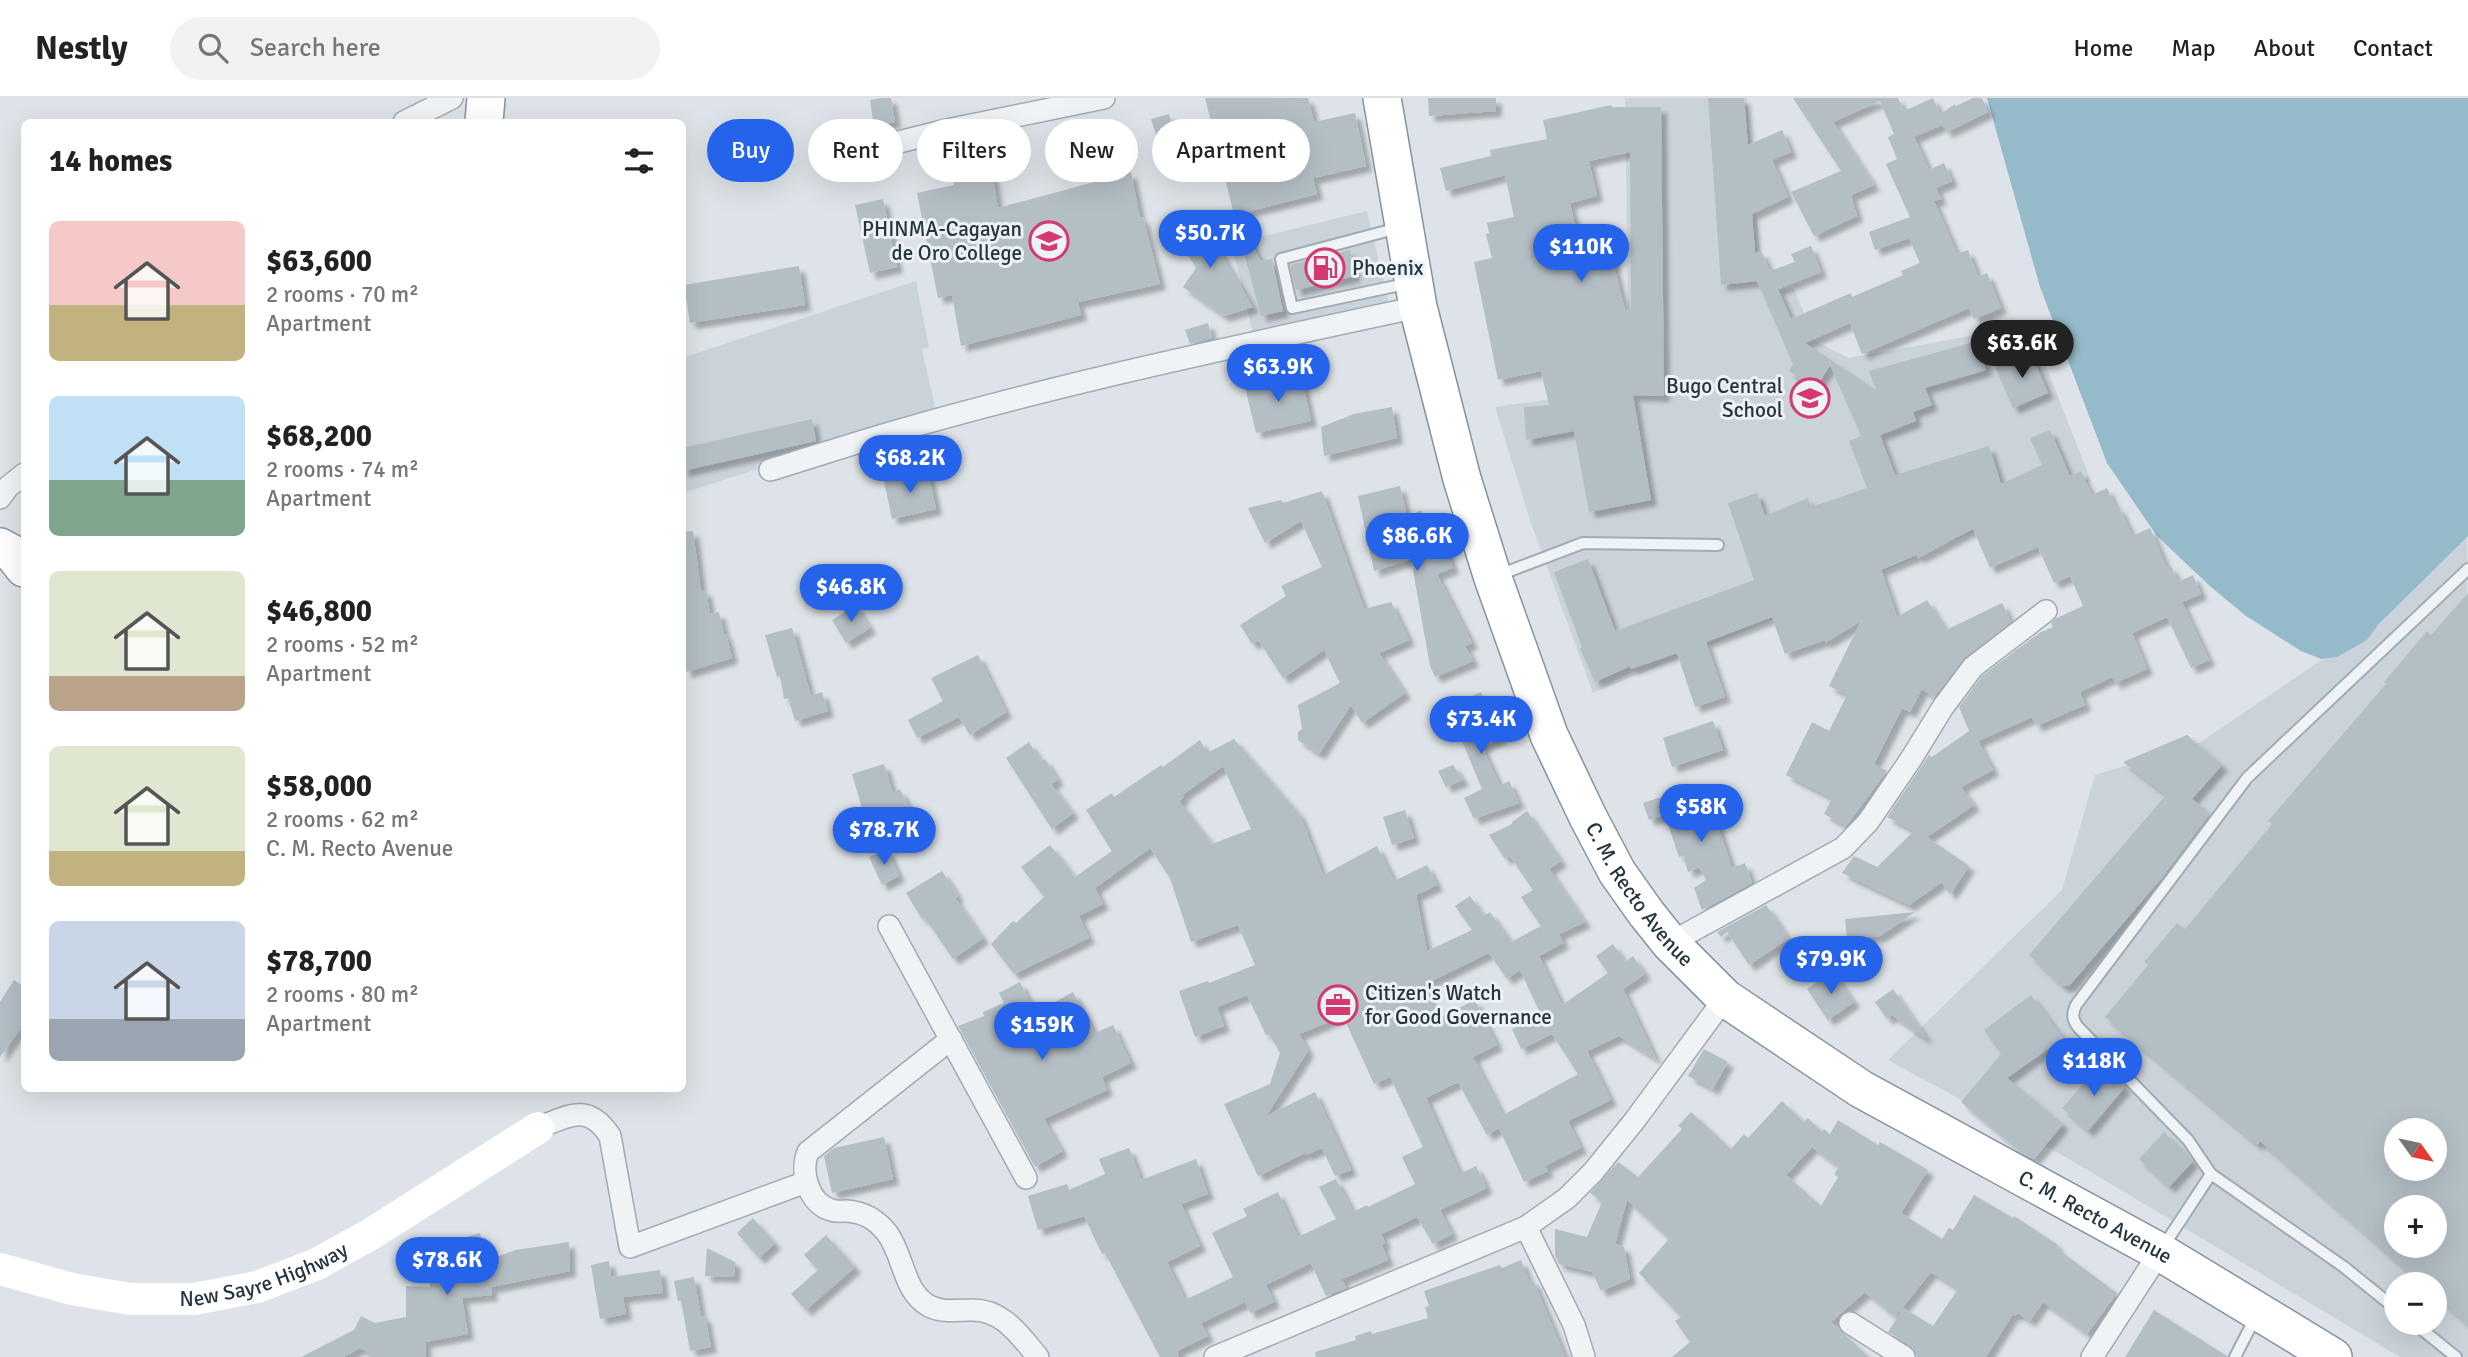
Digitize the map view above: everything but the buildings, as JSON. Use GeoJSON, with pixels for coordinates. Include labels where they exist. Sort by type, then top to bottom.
{"type":"FeatureCollection","features":[{"type":"Feature","properties":{"kind":"highway"},"geometry":{"type":"LineString","coordinates":[[484,119],[486,98]]}},
{"type":"Feature","properties":{"kind":"highway","name":"C. M. Recto Avenue"},"geometry":{"type":"LineString","coordinates":[[1382,98],[1416,294],[1462,479],[1493,578],[1549,735],[1588,817],[1617,872],[1670,943],[1724,998],[1861,1089],[2160,1252],[2325,1355]]}},
{"type":"Feature","properties":{"kind":"highway"},"geometry":{"type":"LineString","coordinates":[[0,547],[13,554],[21,564]]}},
{"type":"Feature","properties":{"kind":"main road","name":"New Sayre Highway"},"geometry":{"type":"LineString","coordinates":[[0,1269],[72,1289],[130,1299],[194,1298],[257,1287],[317,1264],[371,1234],[538,1128]]}},
{"type":"Feature","properties":{"kind":"street"},"geometry":{"type":"LineString","coordinates":[[410,119],[452,98]]}},
{"type":"Feature","properties":{"kind":"street"},"geometry":{"type":"LineString","coordinates":[[903,141],[1104,98]]}},
{"type":"Feature","properties":{"kind":"street"},"geometry":{"type":"LineString","coordinates":[[770,470],[908,428],[1195,356],[1416,294]]}},
{"type":"Feature","properties":{"kind":"street"},"geometry":{"type":"LineString","coordinates":[[0,498],[21,476]]}},
{"type":"Feature","properties":{"kind":"street"},"geometry":{"type":"LineString","coordinates":[[1670,943],[1843,848],[1868,822],[1943,707],[1973,667],[2046,611]]}},
{"type":"Feature","properties":{"kind":"street"},"geometry":{"type":"LineString","coordinates":[[889,926],[1026,1178]]}},
{"type":"Feature","properties":{"kind":"street"},"geometry":{"type":"LineString","coordinates":[[1215,1357],[1526,1227],[1567,1198],[1593,1172],[1635,1120],[1724,998]]}},
{"type":"Feature","properties":{"kind":"street"},"geometry":{"type":"LineString","coordinates":[[951,1040],[808,1152],[804,1171],[806,1182],[822,1206],[833,1211],[861,1213],[874,1220],[888,1235],[918,1297],[928,1306],[943,1311],[985,1311],[998,1315],[1038,1357]]}},
{"type":"Feature","properties":{"kind":"street"},"geometry":{"type":"LineString","coordinates":[[538,1128],[578,1114],[589,1115],[601,1122],[610,1136],[631,1247],[806,1182]]}},
{"type":"Feature","properties":{"kind":"street"},"geometry":{"type":"LineString","coordinates":[[1526,1227],[1574,1325],[1584,1357]]}},
{"type":"Feature","properties":{"kind":"street"},"geometry":{"type":"LineString","coordinates":[[2092,1357],[2160,1252]]}},
{"type":"Feature","properties":{"kind":"street"},"geometry":{"type":"LineString","coordinates":[[1850,1323],[1904,1357]]}},
{"type":"Feature","properties":{"kind":"lane"},"geometry":{"type":"LineString","coordinates":[[1404,226],[1281,259],[1292,308],[1416,294]]}},
{"type":"Feature","properties":{"kind":"lane"},"geometry":{"type":"LineString","coordinates":[[1493,578],[1583,543],[1718,545]]}},
{"type":"Feature","properties":{"kind":"lane"},"geometry":{"type":"LineString","coordinates":[[2384,1299],[2344,1267],[2211,1174],[2188,1140],[2078,1027],[2073,1021],[2073,1013],[2247,778],[2468,569]]}},
{"type":"Feature","properties":{"kind":"lane"},"geometry":{"type":"LineString","coordinates":[[2160,1252],[2211,1174]]}},
{"type":"Feature","properties":{"kind":"lane"},"geometry":{"type":"LineString","coordinates":[[2235,1357],[2259,1312]]}},
{"type":"Feature","properties":{"kind":"lane"},"geometry":{"type":"LineString","coordinates":[[2428,1335],[2456,1357]]}},
{"type":"Feature","properties":{"kind":"shaded area","name":"Bugo Central School"},"geometry":{"type":"Polygon","coordinates":[[[1625,98],[1747,98],[1763,290],[1794,289],[1815,341],[1849,358],[2030,325],[2091,481],[1769,621],[1593,693],[1531,523],[1495,407],[1629,388],[1625,98]]]}},
{"type":"Feature","properties":{"kind":"shaded area"},"geometry":{"type":"Polygon","coordinates":[[[1367,211],[1388,301],[1253,334],[1232,244],[1367,211]]]}},
{"type":"Feature","properties":{"kind":"shaded area"},"geometry":{"type":"Polygon","coordinates":[[[916,281],[929,348],[922,349],[936,412],[686,492],[686,357],[916,281]]]}},
{"type":"Feature","properties":{"kind":"shaded area"},"geometry":{"type":"Polygon","coordinates":[[[2467,535],[2468,1357],[2400,1357],[2069,1159],[1888,1060],[2062,890],[2095,775],[2199,743],[2351,640],[2379,625],[2467,535]]]}},
{"type":"Feature","properties":{"kind":"water"},"geometry":{"type":"Polygon","coordinates":[[[1987,98],[2468,98],[2468,536],[2378,625],[2367,640],[2337,657],[2321,659],[2301,651],[2246,616],[2157,536],[2107,463],[2040,287],[1987,98]]]}},
{"type":"Feature","properties":{"kind":"place","name":"PHINMA-Cagayan de Oro College"},"geometry":{"type":"Point","coordinates":[1049,241]}},
{"type":"Feature","properties":{"kind":"place","name":"Phoenix"},"geometry":{"type":"Point","coordinates":[1325,268]}},
{"type":"Feature","properties":{"kind":"place","name":"Bugo Central School"},"geometry":{"type":"Point","coordinates":[1810,398]}},
{"type":"Feature","properties":{"kind":"place","name":"Citizen's Watch for Good Governance"},"geometry":{"type":"Point","coordinates":[1338,1005]}}]}
